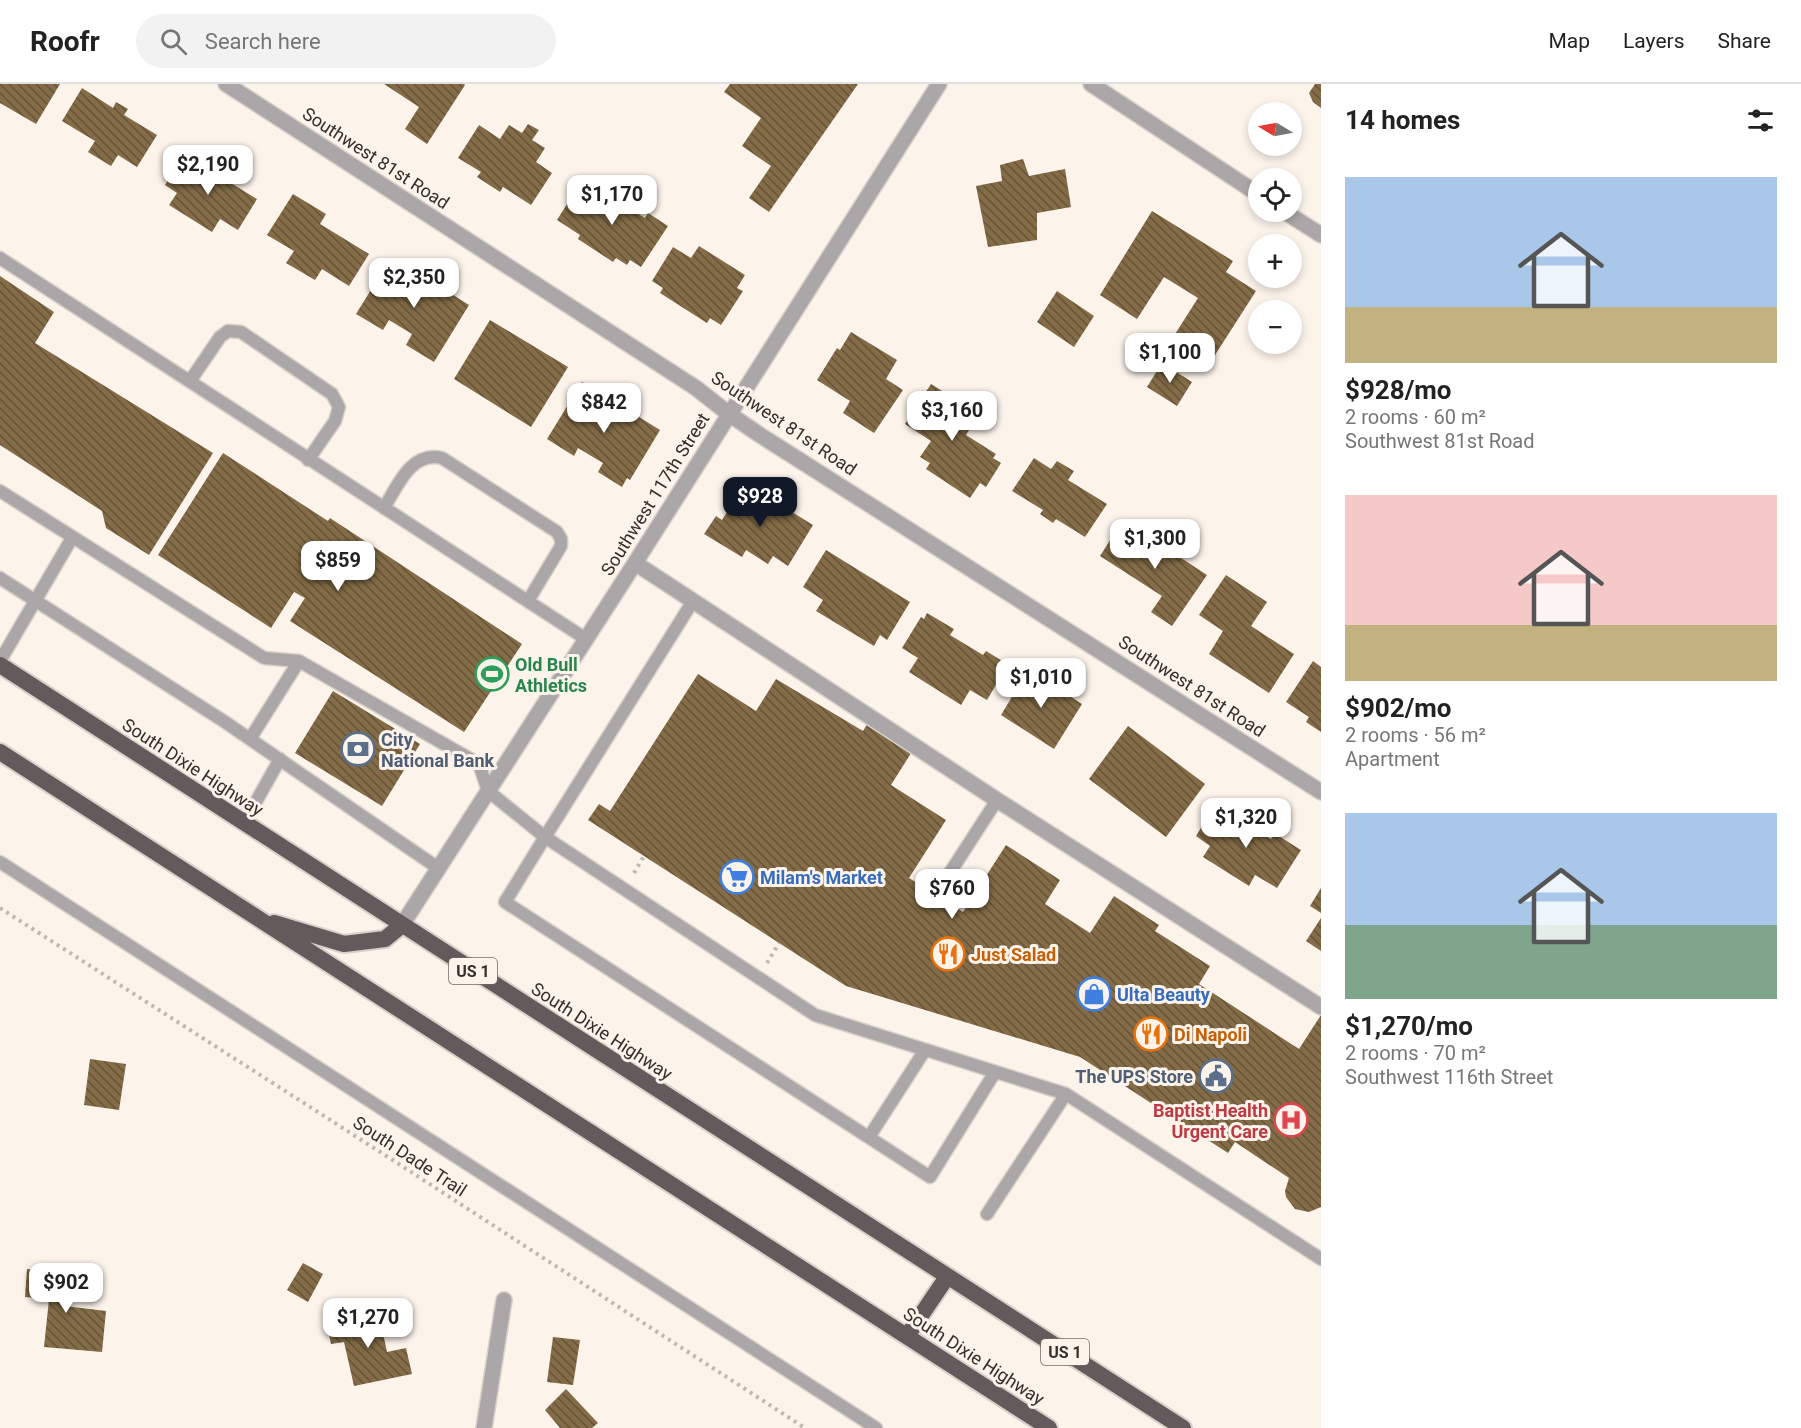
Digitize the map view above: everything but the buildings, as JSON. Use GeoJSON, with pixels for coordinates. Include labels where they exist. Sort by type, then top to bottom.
{"type":"FeatureCollection","features":[{"type":"Feature","properties":{"kind":"highway","name":"South Dixie Highway"},"geometry":{"type":"LineString","coordinates":[[0,663],[244,823],[1183,1428]]}},
{"type":"Feature","properties":{"kind":"highway","name":"South Dixie Highway"},"geometry":{"type":"LineString","coordinates":[[0,752],[1049,1428]]}},
{"type":"Feature","properties":{"kind":"highway"},"geometry":{"type":"LineString","coordinates":[[253,916],[344,944],[386,939],[402,925]]}},
{"type":"Feature","properties":{"kind":"highway"},"geometry":{"type":"LineString","coordinates":[[907,1336],[947,1277]]}},
{"type":"Feature","properties":{"kind":"street","name":"Southwest 81st Road"},"geometry":{"type":"LineString","coordinates":[[226,84],[688,382],[729,414],[1321,792]]}},
{"type":"Feature","properties":{"kind":"street","name":"Southwest 117th Street"},"geometry":{"type":"LineString","coordinates":[[402,925],[939,84]]}},
{"type":"Feature","properties":{"kind":"street"},"geometry":{"type":"LineString","coordinates":[[1091,84],[1248,187]]}},
{"type":"Feature","properties":{"kind":"street"},"geometry":{"type":"LineString","coordinates":[[1301,222],[1321,235]]}},
{"type":"Feature","properties":{"kind":"street"},"geometry":{"type":"LineString","coordinates":[[634,563],[998,800],[1321,1006]]}},
{"type":"Feature","properties":{"kind":"street"},"geometry":{"type":"LineString","coordinates":[[484,1428],[504,1300]]}},
{"type":"Feature","properties":{"kind":"lane"},"geometry":{"type":"LineString","coordinates":[[0,258],[586,639]]}},
{"type":"Feature","properties":{"kind":"lane"},"geometry":{"type":"LineString","coordinates":[[190,381],[219,337],[228,331],[241,332],[332,394],[339,407],[334,421],[308,460]]}},
{"type":"Feature","properties":{"kind":"lane"},"geometry":{"type":"LineString","coordinates":[[384,508],[407,472],[420,459],[430,455],[442,458],[557,532],[561,539],[561,546],[528,602]]}},
{"type":"Feature","properties":{"kind":"lane"},"geometry":{"type":"LineString","coordinates":[[0,491],[264,658],[299,661],[479,764],[488,791],[545,837],[815,1015],[1066,1094],[1321,1259]]}},
{"type":"Feature","properties":{"kind":"lane"},"geometry":{"type":"LineString","coordinates":[[0,663],[72,538]]}},
{"type":"Feature","properties":{"kind":"lane"},"geometry":{"type":"LineString","coordinates":[[0,578],[250,739],[438,868]]}},
{"type":"Feature","properties":{"kind":"lane"},"geometry":{"type":"LineString","coordinates":[[693,601],[505,902],[930,1177],[995,1072]]}},
{"type":"Feature","properties":{"kind":"lane"},"geometry":{"type":"LineString","coordinates":[[250,739],[299,661]]}},
{"type":"Feature","properties":{"kind":"lane"},"geometry":{"type":"LineString","coordinates":[[244,823],[280,759]]}},
{"type":"Feature","properties":{"kind":"lane"},"geometry":{"type":"LineString","coordinates":[[940,888],[998,800]]}},
{"type":"Feature","properties":{"kind":"lane"},"geometry":{"type":"LineString","coordinates":[[0,862],[876,1428]]}},
{"type":"Feature","properties":{"kind":"lane"},"geometry":{"type":"LineString","coordinates":[[869,1137],[925,1050]]}},
{"type":"Feature","properties":{"kind":"lane"},"geometry":{"type":"LineString","coordinates":[[987,1214],[1066,1094]]}},
{"type":"Feature","properties":{"kind":"path"},"geometry":{"type":"LineString","coordinates":[[632,877],[644,856]]}},
{"type":"Feature","properties":{"kind":"path","name":"South Dade Trail"},"geometry":{"type":"LineString","coordinates":[[0,908],[805,1428]]}},
{"type":"Feature","properties":{"kind":"path"},"geometry":{"type":"LineString","coordinates":[[766,964],[779,943]]}},
{"type":"Feature","properties":{"kind":"place","name":"Old Bull Athletics"},"geometry":{"type":"Point","coordinates":[492,674]}},
{"type":"Feature","properties":{"kind":"place","name":"City National Bank"},"geometry":{"type":"Point","coordinates":[358,749]}},
{"type":"Feature","properties":{"kind":"place","name":"Milam's Market"},"geometry":{"type":"Point","coordinates":[737,877]}},
{"type":"Feature","properties":{"kind":"place","name":"Just Salad"},"geometry":{"type":"Point","coordinates":[948,954]}},
{"type":"Feature","properties":{"kind":"place","name":"Ulta Beauty"},"geometry":{"type":"Point","coordinates":[1094,994]}},
{"type":"Feature","properties":{"kind":"place","name":"Di Napoli"},"geometry":{"type":"Point","coordinates":[1151,1034]}},
{"type":"Feature","properties":{"kind":"place","name":"The UPS Store"},"geometry":{"type":"Point","coordinates":[1216,1076]}},
{"type":"Feature","properties":{"kind":"place","name":"Baptist Health Urgent Care"},"geometry":{"type":"Point","coordinates":[1291,1120]}}]}
